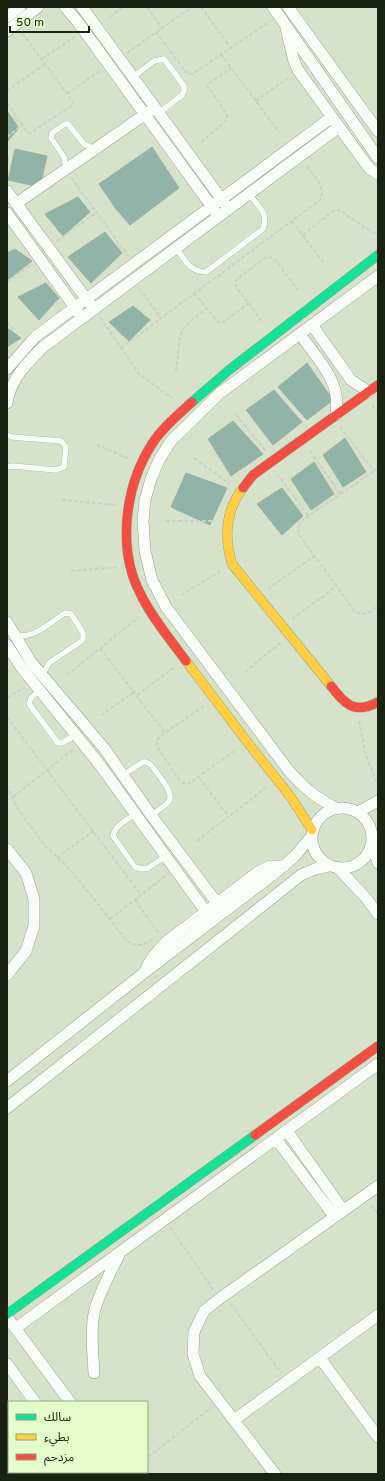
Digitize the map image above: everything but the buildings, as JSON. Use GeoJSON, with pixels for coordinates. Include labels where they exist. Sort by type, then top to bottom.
{"type":"FeatureCollection","features":[{"type":"Feature","properties":{"kind":"street"},"geometry":{"type":"LineString","coordinates":[[10,24],[20,7]]}},
{"type":"Feature","properties":{"kind":"street"},"geometry":{"type":"LineString","coordinates":[[10,24],[38,7]]}},
{"type":"Feature","properties":{"kind":"street"},"geometry":{"type":"LineString","coordinates":[[65,7],[70,11],[219,216]]}},
{"type":"Feature","properties":{"kind":"street"},"geometry":{"type":"LineString","coordinates":[[82,7],[228,210]]}},
{"type":"Feature","properties":{"kind":"street"},"geometry":{"type":"LineString","coordinates":[[288,7],[378,131]]}},
{"type":"Feature","properties":{"kind":"street"},"geometry":{"type":"LineString","coordinates":[[279,15],[298,70],[366,164],[378,174]]}},
{"type":"Feature","properties":{"kind":"street"},"geometry":{"type":"LineString","coordinates":[[279,15],[378,158]]}},
{"type":"Feature","properties":{"kind":"street"},"geometry":{"type":"LineString","coordinates":[[17,203],[145,114],[157,110]]}},
{"type":"Feature","properties":{"kind":"street"},"geometry":{"type":"LineString","coordinates":[[7,369],[35,337],[332,117]]}},
{"type":"Feature","properties":{"kind":"street"},"geometry":{"type":"LineString","coordinates":[[7,403],[8,396],[20,372],[42,347],[339,127]]}},
{"type":"Feature","properties":{"kind":"street"},"geometry":{"type":"LineString","coordinates":[[7,190],[94,309]]}},
{"type":"Feature","properties":{"kind":"street"},"geometry":{"type":"LineString","coordinates":[[9,218],[40,258],[82,318]]}},
{"type":"Feature","properties":{"kind":"street"},"geometry":{"type":"LineString","coordinates":[[378,255],[212,384],[173,420],[153,444],[141,464],[133,484],[128,506],[127,536],[131,566],[138,588],[149,609],[247,742],[291,795],[302,812],[312,834],[313,849],[319,859],[334,867],[366,898],[378,914]]}},
{"type":"Feature","properties":{"kind":"street"},"geometry":{"type":"LineString","coordinates":[[336,808],[318,799],[302,786],[289,772],[170,613],[152,580],[144,551],[143,521],[145,500],[151,479],[156,466],[170,441],[220,393],[378,276]]}},
{"type":"Feature","properties":{"kind":"street"},"geometry":{"type":"LineString","coordinates":[[312,325],[351,380],[369,392]]}},
{"type":"Feature","properties":{"kind":"street"},"geometry":{"type":"LineString","coordinates":[[300,334],[331,379],[336,397],[335,417]]}},
{"type":"Feature","properties":{"kind":"street"},"geometry":{"type":"LineString","coordinates":[[378,385],[253,475],[239,490],[231,505],[227,521],[227,543],[232,564],[344,702],[357,709],[368,708],[378,702]]}},
{"type":"Feature","properties":{"kind":"street"},"geometry":{"type":"LineString","coordinates":[[7,622],[31,662],[104,748],[151,815],[217,903]]}},
{"type":"Feature","properties":{"kind":"street"},"geometry":{"type":"LineString","coordinates":[[7,645],[36,686],[79,739],[135,814],[206,912]]}},
{"type":"Feature","properties":{"kind":"street"},"geometry":{"type":"LineString","coordinates":[[36,686],[47,680]]}},
{"type":"Feature","properties":{"kind":"street"},"geometry":{"type":"LineString","coordinates":[[358,812],[378,801]]}},
{"type":"Feature","properties":{"kind":"street"},"geometry":{"type":"LineString","coordinates":[[7,1081],[145,972],[284,866],[312,834],[317,820],[325,812],[344,807],[358,812],[368,822],[378,863]]}},
{"type":"Feature","properties":{"kind":"street"},"geometry":{"type":"LineString","coordinates":[[7,1108],[301,875],[314,869],[350,867],[360,862],[368,854],[372,838],[378,824]]}},
{"type":"Feature","properties":{"kind":"street"},"geometry":{"type":"LineString","coordinates":[[7,849],[26,873],[34,899],[34,926],[26,951],[7,975]]}},
{"type":"Feature","properties":{"kind":"street"},"geometry":{"type":"LineString","coordinates":[[145,972],[157,951],[166,942],[217,903],[264,868],[277,865],[284,866]]}},
{"type":"Feature","properties":{"kind":"street"},"geometry":{"type":"LineString","coordinates":[[69,1401],[7,1316],[378,1046]]}},
{"type":"Feature","properties":{"kind":"street"},"geometry":{"type":"LineString","coordinates":[[16,1328],[378,1064]]}},
{"type":"Feature","properties":{"kind":"street"},"geometry":{"type":"LineString","coordinates":[[359,1079],[378,1072]]}},
{"type":"Feature","properties":{"kind":"street"},"geometry":{"type":"LineString","coordinates":[[287,1131],[338,1213]]}},
{"type":"Feature","properties":{"kind":"street"},"geometry":{"type":"LineString","coordinates":[[276,1139],[338,1213]]}},
{"type":"Feature","properties":{"kind":"street"},"geometry":{"type":"LineString","coordinates":[[275,1474],[200,1376],[193,1354],[194,1332],[204,1311],[338,1213],[378,1186]]}},
{"type":"Feature","properties":{"kind":"street"},"geometry":{"type":"LineString","coordinates":[[94,1373],[92,1341],[96,1308],[112,1268],[121,1251]]}},
{"type":"Feature","properties":{"kind":"street"},"geometry":{"type":"LineString","coordinates":[[49,1284],[59,1297]]}},
{"type":"Feature","properties":{"kind":"street"},"geometry":{"type":"LineString","coordinates":[[234,1420],[378,1315]]}},
{"type":"Feature","properties":{"kind":"street"},"geometry":{"type":"LineString","coordinates":[[320,1358],[378,1437]]}},
{"type":"Feature","properties":{"kind":"street"},"geometry":{"type":"LineString","coordinates":[[7,1364],[34,1401]]}},
{"type":"Feature","properties":{"kind":"lane"},"geometry":{"type":"LineString","coordinates":[[133,77],[154,61],[164,59],[184,86],[182,95],[157,110]]}},
{"type":"Feature","properties":{"kind":"lane"},"geometry":{"type":"LineString","coordinates":[[66,169],[64,157],[51,138],[52,133],[65,124],[68,124],[84,144],[94,149]]}},
{"type":"Feature","properties":{"kind":"lane"},"geometry":{"type":"LineString","coordinates":[[176,248],[193,269],[199,272],[206,272],[263,229],[266,222],[265,214],[249,194]]}},
{"type":"Feature","properties":{"kind":"lane"},"geometry":{"type":"LineString","coordinates":[[7,434],[12,437],[61,441],[66,447],[64,467],[60,469],[56,470],[13,466],[7,467]]}},
{"type":"Feature","properties":{"kind":"lane"},"geometry":{"type":"LineString","coordinates":[[15,635],[21,636],[32,634],[66,613],[71,614],[83,633],[83,640],[49,663],[44,672],[47,680]]}},
{"type":"Feature","properties":{"kind":"lane"},"geometry":{"type":"LineString","coordinates":[[36,686],[28,704],[58,743],[79,739]]}},
{"type":"Feature","properties":{"kind":"lane"},"geometry":{"type":"LineString","coordinates":[[123,776],[143,762],[146,762],[151,765],[170,791],[171,798],[169,802],[151,815]]}},
{"type":"Feature","properties":{"kind":"lane"},"geometry":{"type":"LineString","coordinates":[[135,814],[118,826],[114,830],[113,836],[135,867],[142,869],[148,868],[166,856]]}},
{"type":"Feature","properties":{"kind":"path"},"geometry":{"type":"LineString","coordinates":[[110,17],[123,7]]}},
{"type":"Feature","properties":{"kind":"path"},"geometry":{"type":"LineString","coordinates":[[147,7],[162,28]]}},
{"type":"Feature","properties":{"kind":"path"},"geometry":{"type":"LineString","coordinates":[[119,58],[192,7]]}},
{"type":"Feature","properties":{"kind":"path"},"geometry":{"type":"LineString","coordinates":[[201,7],[231,48]]}},
{"type":"Feature","properties":{"kind":"path"},"geometry":{"type":"LineString","coordinates":[[156,32],[189,74],[197,72],[279,15]]}},
{"type":"Feature","properties":{"kind":"path"},"geometry":{"type":"LineString","coordinates":[[7,103],[28,133],[32,133],[73,104],[42,59],[10,24]]}},
{"type":"Feature","properties":{"kind":"path"},"geometry":{"type":"LineString","coordinates":[[42,59],[84,31]]}},
{"type":"Feature","properties":{"kind":"path"},"geometry":{"type":"LineString","coordinates":[[221,54],[279,132]]}},
{"type":"Feature","properties":{"kind":"path"},"geometry":{"type":"LineString","coordinates":[[7,91],[45,64]]}},
{"type":"Feature","properties":{"kind":"path"},"geometry":{"type":"LineString","coordinates":[[67,94],[109,65]]}},
{"type":"Feature","properties":{"kind":"path"},"geometry":{"type":"LineString","coordinates":[[201,142],[227,120],[227,114],[207,85],[231,68]]}},
{"type":"Feature","properties":{"kind":"path"},"geometry":{"type":"LineString","coordinates":[[256,100],[298,70]]}},
{"type":"Feature","properties":{"kind":"path"},"geometry":{"type":"LineString","coordinates":[[7,137],[22,125]]}},
{"type":"Feature","properties":{"kind":"path"},"geometry":{"type":"LineString","coordinates":[[66,169],[133,264]]}},
{"type":"Feature","properties":{"kind":"path"},"geometry":{"type":"LineString","coordinates":[[303,235],[333,211],[339,210],[378,236]]}},
{"type":"Feature","properties":{"kind":"path"},"geometry":{"type":"LineString","coordinates":[[49,246],[96,213]]}},
{"type":"Feature","properties":{"kind":"path"},"geometry":{"type":"LineString","coordinates":[[292,221],[325,265]]}},
{"type":"Feature","properties":{"kind":"path"},"geometry":{"type":"LineString","coordinates":[[262,321],[236,287],[235,282],[238,278],[265,258],[270,257],[275,260],[298,290]]}},
{"type":"Feature","properties":{"kind":"path"},"geometry":{"type":"LineString","coordinates":[[7,282],[40,258]]}},
{"type":"Feature","properties":{"kind":"path"},"geometry":{"type":"LineString","coordinates":[[134,280],[161,318]]}},
{"type":"Feature","properties":{"kind":"path"},"geometry":{"type":"LineString","coordinates":[[194,293],[219,323],[222,323],[249,303]]}},
{"type":"Feature","properties":{"kind":"path"},"geometry":{"type":"LineString","coordinates":[[94,309],[139,374],[172,398]]}},
{"type":"Feature","properties":{"kind":"path"},"geometry":{"type":"LineString","coordinates":[[176,371],[180,336],[182,331],[185,326],[206,309]]}},
{"type":"Feature","properties":{"kind":"path"},"geometry":{"type":"LineString","coordinates":[[7,322],[13,330]]}},
{"type":"Feature","properties":{"kind":"path"},"geometry":{"type":"LineString","coordinates":[[236,415],[308,515]]}},
{"type":"Feature","properties":{"kind":"path"},"geometry":{"type":"LineString","coordinates":[[335,417],[374,470]]}},
{"type":"Feature","properties":{"kind":"path"},"geometry":{"type":"LineString","coordinates":[[302,440],[340,494]]}},
{"type":"Feature","properties":{"kind":"path"},"geometry":{"type":"LineString","coordinates":[[97,445],[141,464]]}},
{"type":"Feature","properties":{"kind":"path"},"geometry":{"type":"LineString","coordinates":[[194,458],[239,490]]}},
{"type":"Feature","properties":{"kind":"path"},"geometry":{"type":"LineString","coordinates":[[378,468],[308,515],[299,526],[298,533],[336,587],[358,614],[363,615],[378,606]]}},
{"type":"Feature","properties":{"kind":"path"},"geometry":{"type":"LineString","coordinates":[[62,500],[128,506]]}},
{"type":"Feature","properties":{"kind":"path"},"geometry":{"type":"LineString","coordinates":[[166,521],[227,521]]}},
{"type":"Feature","properties":{"kind":"path"},"geometry":{"type":"LineString","coordinates":[[258,596],[314,556]]}},
{"type":"Feature","properties":{"kind":"path"},"geometry":{"type":"LineString","coordinates":[[181,595],[232,564]]}},
{"type":"Feature","properties":{"kind":"path"},"geometry":{"type":"LineString","coordinates":[[71,571],[131,566]]}},
{"type":"Feature","properties":{"kind":"path"},"geometry":{"type":"LineString","coordinates":[[283,626],[336,587]]}},
{"type":"Feature","properties":{"kind":"path"},"geometry":{"type":"LineString","coordinates":[[67,675],[149,609]]}},
{"type":"Feature","properties":{"kind":"path"},"geometry":{"type":"LineString","coordinates":[[245,672],[290,635]]}},
{"type":"Feature","properties":{"kind":"path"},"geometry":{"type":"LineString","coordinates":[[100,648],[165,733]]}},
{"type":"Feature","properties":{"kind":"path"},"geometry":{"type":"LineString","coordinates":[[136,696],[186,660]]}},
{"type":"Feature","properties":{"kind":"path"},"geometry":{"type":"LineString","coordinates":[[7,698],[36,686]]}},
{"type":"Feature","properties":{"kind":"path"},"geometry":{"type":"LineString","coordinates":[[101,715],[134,692]]}},
{"type":"Feature","properties":{"kind":"path"},"geometry":{"type":"LineString","coordinates":[[215,699],[158,739],[156,744],[180,781],[185,784],[199,778],[247,742]]}},
{"type":"Feature","properties":{"kind":"path"},"geometry":{"type":"LineString","coordinates":[[357,709],[365,752],[376,781]]}},
{"type":"Feature","properties":{"kind":"path"},"geometry":{"type":"LineString","coordinates":[[7,717],[142,895]]}},
{"type":"Feature","properties":{"kind":"path"},"geometry":{"type":"LineString","coordinates":[[13,797],[47,770],[79,739]]}},
{"type":"Feature","properties":{"kind":"path"},"geometry":{"type":"LineString","coordinates":[[199,778],[229,817]]}},
{"type":"Feature","properties":{"kind":"path"},"geometry":{"type":"LineString","coordinates":[[197,841],[277,779]]}},
{"type":"Feature","properties":{"kind":"path"},"geometry":{"type":"LineString","coordinates":[[7,786],[18,809],[45,846],[70,868],[128,941],[133,944],[146,944],[159,934],[135,900]]}},
{"type":"Feature","properties":{"kind":"path"},"geometry":{"type":"LineString","coordinates":[[57,858],[93,831]]}},
{"type":"Feature","properties":{"kind":"path"},"geometry":{"type":"LineString","coordinates":[[110,919],[175,868]]}},
{"type":"Feature","properties":{"kind":"path"},"geometry":{"type":"LineString","coordinates":[[165,1220],[287,1382]]}},
{"type":"Feature","properties":{"kind":"path"},"geometry":{"type":"LineString","coordinates":[[148,1457],[220,1401]]}},
{"type":"Feature","properties":{"kind":"traffic: fast"},"geometry":{"type":"LineString","coordinates":[[192,402],[229,370],[378,255]]}},
{"type":"Feature","properties":{"kind":"traffic: fast"},"geometry":{"type":"LineString","coordinates":[[7,1314],[255,1135]]}},
{"type":"Feature","properties":{"kind":"traffic: slow"},"geometry":{"type":"LineString","coordinates":[[243,488],[233,506],[228,524],[227,534],[229,554],[232,564],[331,686]]}},
{"type":"Feature","properties":{"kind":"traffic: slow"},"geometry":{"type":"LineString","coordinates":[[186,661],[290,796],[312,830]]}},
{"type":"Feature","properties":{"kind":"traffic: jam"},"geometry":{"type":"LineString","coordinates":[[243,488],[253,475],[378,385]]}},
{"type":"Feature","properties":{"kind":"traffic: jam"},"geometry":{"type":"LineString","coordinates":[[186,661],[156,620],[140,593],[128,557],[127,517],[130,498],[136,479],[152,444],[170,422],[192,402]]}},
{"type":"Feature","properties":{"kind":"traffic: jam"},"geometry":{"type":"LineString","coordinates":[[331,686],[341,698],[351,706],[362,708],[378,702]]}},
{"type":"Feature","properties":{"kind":"traffic: jam"},"geometry":{"type":"LineString","coordinates":[[255,1135],[378,1046]]}}]}
